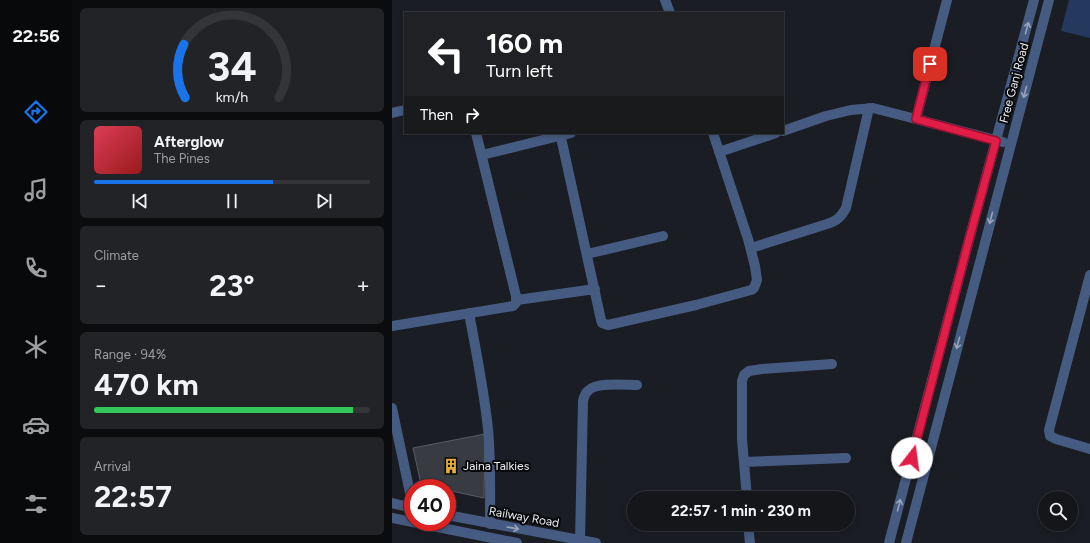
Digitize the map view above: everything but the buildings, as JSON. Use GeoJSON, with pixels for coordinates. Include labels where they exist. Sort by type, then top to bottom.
{"type":"FeatureCollection","features":[{"type":"Feature","properties":{"kind":"street"},"geometry":{"type":"LineString","coordinates":[[665,0],[670,12]]}},
{"type":"Feature","properties":{"kind":"street"},"geometry":{"type":"LineString","coordinates":[[916,119],[947,0]]}},
{"type":"Feature","properties":{"kind":"street"},"geometry":{"type":"LineString","coordinates":[[889,543],[1034,0]]}},
{"type":"Feature","properties":{"kind":"street","name":"Free Ganj Road"},"geometry":{"type":"LineString","coordinates":[[906,543],[1049,0]]}},
{"type":"Feature","properties":{"kind":"street"},"geometry":{"type":"LineString","coordinates":[[1018,62],[1032,64]]}},
{"type":"Feature","properties":{"kind":"street"},"geometry":{"type":"LineString","coordinates":[[750,248],[837,221],[842,216],[846,208],[869,108]]}},
{"type":"Feature","properties":{"kind":"street"},"geometry":{"type":"LineString","coordinates":[[784,130],[826,116],[851,110],[869,108],[1011,144]]}},
{"type":"Feature","properties":{"kind":"street"},"geometry":{"type":"LineString","coordinates":[[392,113],[404,110]]}},
{"type":"Feature","properties":{"kind":"street"},"geometry":{"type":"LineString","coordinates":[[392,326],[513,306],[516,303],[517,300],[476,134]]}},
{"type":"Feature","properties":{"kind":"street"},"geometry":{"type":"LineString","coordinates":[[482,155],[564,134],[601,320],[605,324],[611,324],[696,305],[754,288],[757,280],[755,266],[713,134]]}},
{"type":"Feature","properties":{"kind":"street"},"geometry":{"type":"LineString","coordinates":[[719,152],[773,134]]}},
{"type":"Feature","properties":{"kind":"street"},"geometry":{"type":"LineString","coordinates":[[587,254],[664,236]]}},
{"type":"Feature","properties":{"kind":"street"},"geometry":{"type":"LineString","coordinates":[[1090,274],[1049,430],[1050,436],[1056,439],[1090,449]]}},
{"type":"Feature","properties":{"kind":"street"},"geometry":{"type":"LineString","coordinates":[[517,300],[595,289]]}},
{"type":"Feature","properties":{"kind":"street"},"geometry":{"type":"LineString","coordinates":[[470,313],[486,405],[491,473],[490,524]]}},
{"type":"Feature","properties":{"kind":"street"},"geometry":{"type":"LineString","coordinates":[[948,320],[964,324]]}},
{"type":"Feature","properties":{"kind":"street"},"geometry":{"type":"LineString","coordinates":[[746,491],[744,462],[742,381],[744,375],[749,371],[762,369],[832,364]]}},
{"type":"Feature","properties":{"kind":"street"},"geometry":{"type":"LineString","coordinates":[[580,540],[582,423],[583,401],[585,394],[590,388],[598,386],[637,385]]}},
{"type":"Feature","properties":{"kind":"street"},"geometry":{"type":"LineString","coordinates":[[392,408],[407,479]]}},
{"type":"Feature","properties":{"kind":"street"},"geometry":{"type":"LineString","coordinates":[[744,462],[846,458]]}},
{"type":"Feature","properties":{"kind":"street"},"geometry":{"type":"LineString","coordinates":[[392,503],[404,506]]}},
{"type":"Feature","properties":{"kind":"street","name":"Railway Road"},"geometry":{"type":"LineString","coordinates":[[456,517],[596,543]]}},
{"type":"Feature","properties":{"kind":"street"},"geometry":{"type":"LineString","coordinates":[[392,518],[404,520]]}},
{"type":"Feature","properties":{"kind":"street"},"geometry":{"type":"LineString","coordinates":[[461,518],[462,543]]}},
{"type":"Feature","properties":{"kind":"street"},"geometry":{"type":"LineString","coordinates":[[456,531],[516,543]]}},
{"type":"Feature","properties":{"kind":"street"},"geometry":{"type":"LineString","coordinates":[[749,531],[750,543]]}},
{"type":"Feature","properties":{"kind":"shaded area"},"geometry":{"type":"Polygon","coordinates":[[[1069,0],[1090,0],[1090,38],[1061,31],[1069,0]]]}},
{"type":"Feature","properties":{"kind":"place","name":"Jaina Talkies"},"geometry":{"type":"Point","coordinates":[451,466]}},
{"type":"Feature","properties":{"kind":"route"},"geometry":{"type":"LineString","coordinates":[[912,458],[996,141],[916,119],[930,64]]}}]}
